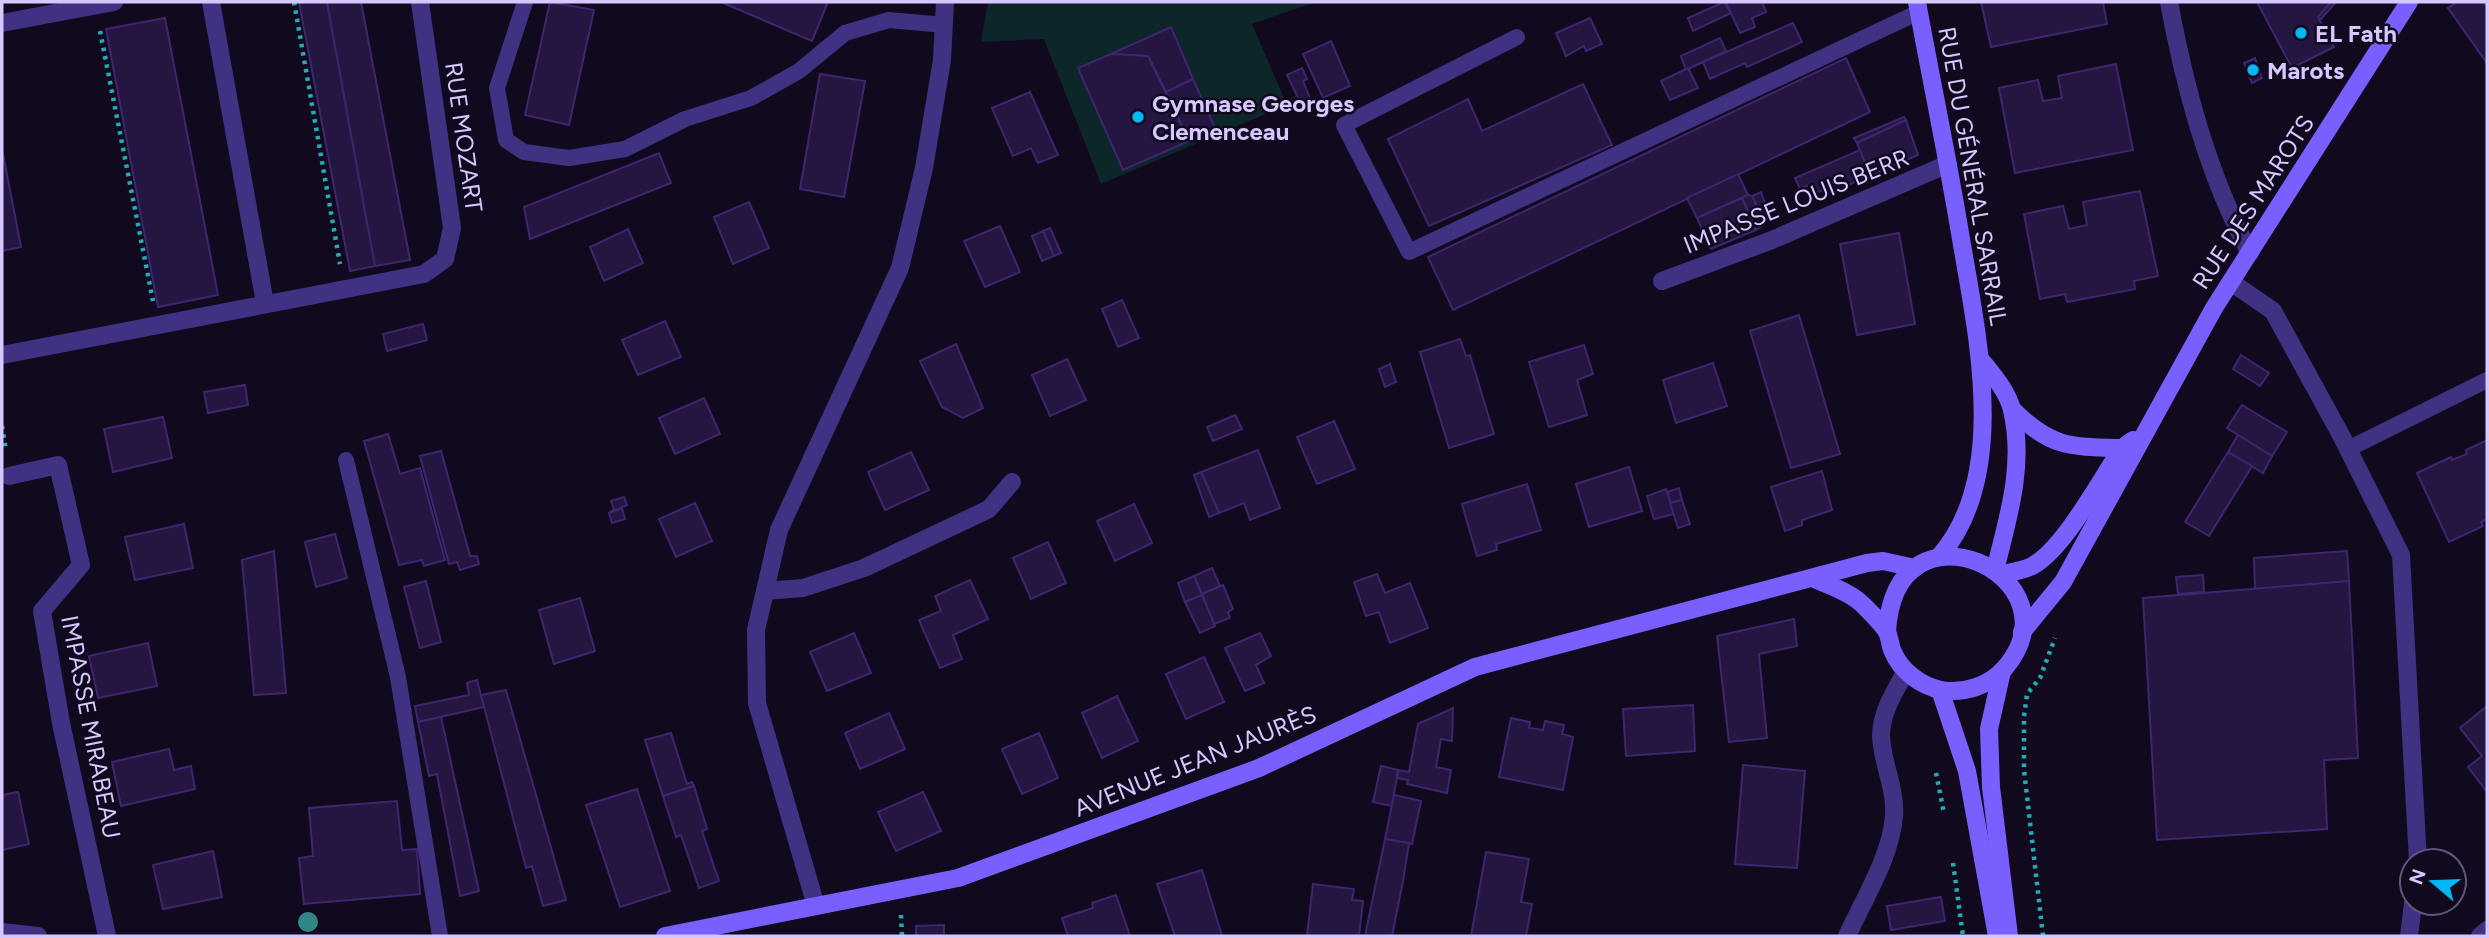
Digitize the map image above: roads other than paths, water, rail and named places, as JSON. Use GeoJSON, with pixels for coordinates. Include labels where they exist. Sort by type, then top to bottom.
{"type":"FeatureCollection","features":[{"type":"Feature","properties":{"kind":"street"},"geometry":{"type":"LineString","coordinates":[[2,23],[114,2]]}},
{"type":"Feature","properties":{"kind":"street"},"geometry":{"type":"LineString","coordinates":[[211,2],[265,303]]}},
{"type":"Feature","properties":{"kind":"street","name":"RUE MOZART"},"geometry":{"type":"LineString","coordinates":[[2,355],[424,274],[445,258],[452,228],[420,2]]}},
{"type":"Feature","properties":{"kind":"street"},"geometry":{"type":"LineString","coordinates":[[817,906],[757,703],[756,630],[779,530],[900,268],[924,168],[942,60],[945,2]]}},
{"type":"Feature","properties":{"kind":"street"},"geometry":{"type":"LineString","coordinates":[[2169,2],[2180,60],[2204,144],[2229,216],[2250,253]]}},
{"type":"Feature","properties":{"kind":"street","name":"RUE DES MAROTS"},"geometry":{"type":"LineString","coordinates":[[2022,632],[2080,553],[2144,431],[2231,282],[2409,2]]}},
{"type":"Feature","properties":{"kind":"street","name":"RUE DU GÉNÉRAL SARRAIL"},"geometry":{"type":"LineString","coordinates":[[1918,7],[1981,360],[1978,469],[1961,527],[1940,557]]}},
{"type":"Feature","properties":{"kind":"street","name":"IMPASSE LOUIS BERR"},"geometry":{"type":"LineString","coordinates":[[1662,281],[1772,240],[1948,164]]}},
{"type":"Feature","properties":{"kind":"street"},"geometry":{"type":"LineString","coordinates":[[2231,282],[2273,311],[2348,449],[2400,555],[2417,847]]}},
{"type":"Feature","properties":{"kind":"street","name":"RUE DU GÉNÉRAL SARRAIL"},"geometry":{"type":"LineString","coordinates":[[1981,360],[1998,382],[2012,409],[2030,427],[2056,443],[2122,448]]}},
{"type":"Feature","properties":{"kind":"street","name":"RUE DU GÉNÉRAL SARRAIL"},"geometry":{"type":"LineString","coordinates":[[1998,572],[2014,499],[2016,459],[2012,409]]}},
{"type":"Feature","properties":{"kind":"street","name":"RUE DES MAROTS"},"geometry":{"type":"LineString","coordinates":[[1998,572],[2021,571],[2035,565],[2071,526],[2122,448],[2144,431]]}},
{"type":"Feature","properties":{"kind":"street","name":"IMPASSE MIRABEAU"},"geometry":{"type":"LineString","coordinates":[[9,476],[58,466],[81,565],[42,611],[61,723],[107,936]]}},
{"type":"Feature","properties":{"kind":"street"},"geometry":{"type":"LineString","coordinates":[[765,591],[803,588],[864,568],[989,509],[1012,482]]}},
{"type":"Feature","properties":{"kind":"street"},"geometry":{"type":"LineString","coordinates":[[1962,556],[1983,562],[1998,572],[2014,591],[2021,611],[2022,632],[2016,653],[2003,671],[1984,684],[1963,691],[1940,690],[1922,683],[1906,671],[1893,653],[1887,632],[1888,608],[1898,586],[1915,568],[1940,557],[1962,556]]}},
{"type":"Feature","properties":{"kind":"street","name":"AVENUE JEAN JAURÈS"},"geometry":{"type":"LineString","coordinates":[[665,936],[958,878],[1259,768],[1475,667],[1883,561],[1915,568]]}},
{"type":"Feature","properties":{"kind":"street"},"geometry":{"type":"LineString","coordinates":[[1815,579],[1856,599],[1887,632]]}},
{"type":"Feature","properties":{"kind":"street"},"geometry":{"type":"LineString","coordinates":[[1848,936],[1885,851],[1894,817],[1892,780],[1881,735],[1884,714],[1906,671]]}},
{"type":"Feature","properties":{"kind":"street"},"geometry":{"type":"LineString","coordinates":[[2003,671],[1992,717],[1991,787],[2009,936]]}},
{"type":"Feature","properties":{"kind":"street"},"geometry":{"type":"LineString","coordinates":[[1940,690],[1967,771],[1997,936]]}},
{"type":"Feature","properties":{"kind":"street"},"geometry":{"type":"LineString","coordinates":[[2409,936],[2411,917]]}},
{"type":"Feature","properties":{"kind":"street"},"geometry":{"type":"LineString","coordinates":[[2480,936],[2487,930]]}},
{"type":"Feature","properties":{"kind":"street"},"geometry":{"type":"LineString","coordinates":[[2,932],[38,936]]}},
{"type":"Feature","properties":{"kind":"lane"},"geometry":{"type":"LineString","coordinates":[[525,2],[497,88],[506,140],[524,152],[569,158],[625,149],[685,119],[751,98],[799,71],[845,33],[889,20],[944,25]]}},
{"type":"Feature","properties":{"kind":"lane"},"geometry":{"type":"LineString","coordinates":[[1517,37],[1344,125],[1409,252],[1918,7]]}},
{"type":"Feature","properties":{"kind":"lane"},"geometry":{"type":"LineString","coordinates":[[2348,449],[2487,380]]}},
{"type":"Feature","properties":{"kind":"lane"},"geometry":{"type":"LineString","coordinates":[[346,460],[398,677],[440,936]]}},
{"type":"Feature","properties":{"kind":"place","name":"EL Fath"},"geometry":{"type":"Point","coordinates":[2301,33]}},
{"type":"Feature","properties":{"kind":"place","name":"Marots"},"geometry":{"type":"Point","coordinates":[2253,70]}},
{"type":"Feature","properties":{"kind":"place","name":"Gymnase Georges Clemenceau"},"geometry":{"type":"Point","coordinates":[1138,117]}}]}
